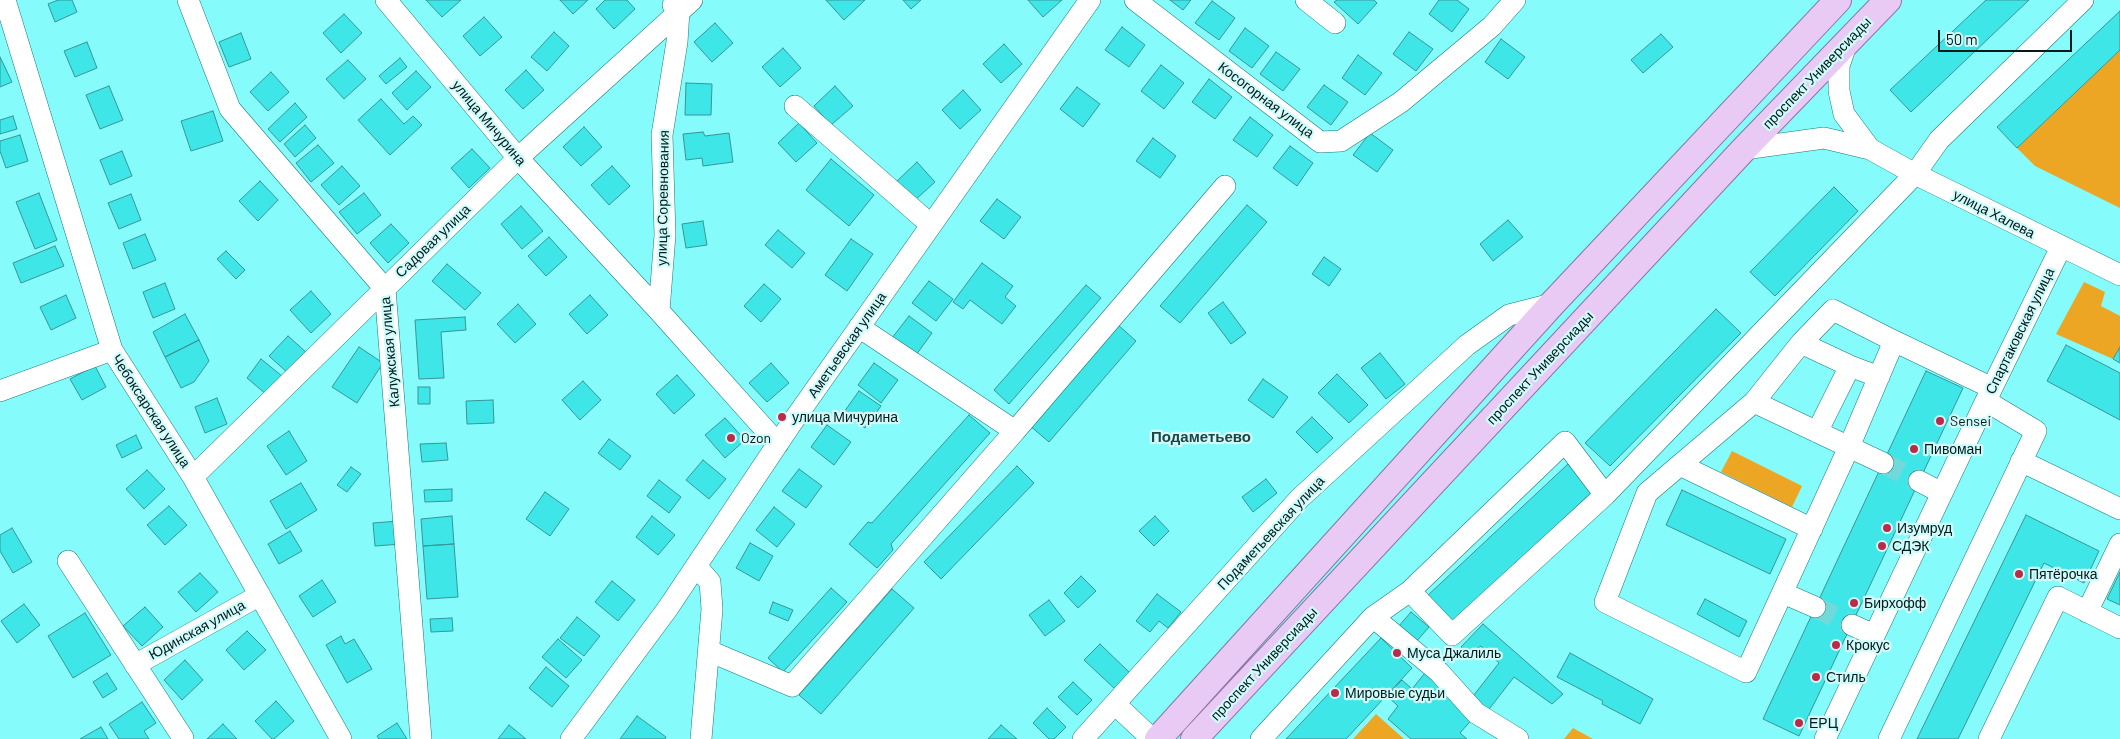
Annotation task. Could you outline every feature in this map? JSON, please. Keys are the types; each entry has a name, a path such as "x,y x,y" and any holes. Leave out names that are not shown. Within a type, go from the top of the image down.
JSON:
{"main road":[{"name":"проспект Универсиады","path":"1158,739 1552,304 1838,0"},
{"name":"проспект Универсиады","path":"1194,739 1744,150 1888,0"}],"street":[{"name":"Калужская улица","path":"188,0 230,109 385,289 422,739"},
{"name":"улица Мичурина","path":"386,0 518,158 778,444"},
{"name":"Аметьевская улица","path":"571,739 697,567 778,444 930,224 1090,0"},
{"name":"Косогорная улица","path":"1135,0 1320,142 1341,141 1401,102 1492,26 1516,0"},
{"path":"1306,0 1335,23"},
{"path":"1410,591 1452,635 1605,495 1915,174 1939,140 2083,0"},
{"name":"Садовая улица","path":"193,477 518,158 680,4"},
{"name":"улица Соревнования","path":"659,311 665,235 662,135 677,42 680,4"},
{"name":"Чебоксарская улица","path":"5,13 112,350 193,477 341,739"},
{"path":"1847,42 1839,66 1839,91 1844,114 1870,148"},
{"path":"795,106 930,224"},
{"path":"1744,150 1824,138 1870,148"},
{"name":"улица Халева","path":"1870,148 1915,174 2120,275"},
{"path":"709,650 792,686 1015,431 1225,186"},
{"name":"Спартаковская улица","path":"1825,739 2061,247"},
{"name":"Подаметьевская улица","path":"1084,739 1300,498 1467,346 1509,315 1552,304"},
{"path":"1889,739 2036,431 1989,394 1894,341 1833,310 1801,343 1754,402 1647,493 1605,602 1746,672 1849,447 1894,341"},
{"path":"859,327 1015,431"},
{"path":"1801,343 1850,366 1879,377"},
{"path":"0,391 112,350"},
{"path":"1817,432 1850,366"},
{"path":"1754,402 1882,463"},
{"path":"1261,739 1373,617 1410,591 1565,442 1605,495"},
{"path":"2021,461 2120,509"},
{"path":"1680,465 1812,529"},
{"path":"1919,481 1942,492"},
{"path":"2087,612 2120,544"},
{"name":"Юдинская улица","path":"68,561 183,738"},
{"path":"697,567 710,582 712,609 701,739"},
{"path":"1783,593 1815,608"},
{"name":"Юдинская улица","path":"135,665 260,595"},
{"path":"1989,739 2058,597 2120,628"},
{"path":"1373,617 1439,672 1476,713 1518,739"},
{"path":"1852,625 1874,635"},
{"path":"1115,704 1152,739"}],"shaded area":[{"path":"2120,50 2120,208 2035,166 2017,148"},
{"path":"2084,282 2105,292 2101,306 2120,316 2120,347 2113,359 2056,334"},
{"path":"1732,451 1802,486 1792,507 1721,472"},
{"path":"1376,714 1404,739 1353,739"},
{"path":"1573,728 1593,739 1564,739"}],"building":[{"path":"58,0 72,0 77,12 55,22 48,4"},
{"path":"426,0 461,0 442,17"},
{"path":"560,0 588,0 573,14"},
{"path":"605,0 627,0 635,9 614,29 596,9"},
{"path":"826,0 865,0 844,20"},
{"path":"903,0 921,0 911,9"},
{"path":"1028,0 1062,0 1043,17"},
{"path":"1170,0 1191,0 1183,10"},
{"path":"1337,0 1374,0 1377,3 1358,24 1334,2"},
{"path":"1439,0 1457,0 1469,9 1452,32 1429,14"},
{"path":"1986,0 2029,0 1911,112 1890,90"},
{"path":"1212,1 1235,18 1219,40 1195,23"},
{"path":"2120,11 2120,50 2017,148 1997,127"},
{"path":"344,14 362,33 341,53 323,33"},
{"path":"484,17 502,37 480,56 463,36"},
{"path":"715,23 733,43 712,62 694,42"},
{"path":"1122,27 1145,45 1129,67 1105,50"},
{"path":"1245,28 1269,46 1252,68 1229,51"},
{"path":"554,32 569,46 547,71 531,57"},
{"path":"1409,32 1433,49 1416,71 1393,54"},
{"path":"241,33 251,59 229,67 219,42"},
{"path":"1661,34 1673,47 1643,73 1631,60"},
{"path":"1501,39 1525,57 1508,79 1485,62"},
{"path":"87,42 97,68 75,77 64,51"},
{"path":"1004,44 1022,64 1001,83 983,64"},
{"path":"783,48 801,68 780,87 762,67"},
{"path":"1276,52 1300,69 1283,91 1260,74"},
{"path":"1358,55 1382,73 1365,95 1342,78"},
{"path":"0,57 12,82 0,87"},
{"path":"400,58 407,67 386,84 379,76"},
{"path":"348,60 366,79 344,99 326,79"},
{"path":"1161,65 1184,83 1164,109 1141,91"},
{"path":"526,70 544,90 523,109 505,90"},
{"path":"416,71 431,87 407,110 392,93"},
{"path":"271,72 289,92 268,111 250,92"},
{"path":"1209,79 1232,97 1215,119 1192,102"},
{"path":"686,83 712,84 711,115 685,115"},
{"path":"1324,85 1348,102 1331,125 1307,107"},
{"path":"109,86 123,120 100,129 86,95"},
{"path":"835,86 853,106 831,125 814,106"},
{"path":"1077,87 1100,104 1083,127 1060,109"},
{"path":"963,90 981,110 960,129 942,110"},
{"path":"381,99 404,124 413,116 422,125 390,155 358,120"},
{"path":"295,103 307,117 280,142 268,129"},
{"path":"213,111 223,141 191,151 181,121"},
{"path":"13,116 17,129 0,134 0,120"},
{"path":"1250,117 1273,135 1257,157 1233,140"},
{"path":"799,123 817,143 796,162 778,143"},
{"path":"305,125 316,138 295,157 284,144"},
{"path":"584,127 602,147 581,166 563,147"},
{"path":"703,132 705,136 729,133 733,162 703,166 702,158 686,160 683,134"},
{"path":"1370,133 1393,150 1377,172 1353,155"},
{"path":"20,135 28,161 6,168 0,151 0,141"},
{"path":"1153,138 1176,156 1160,178 1136,161"},
{"path":"318,145 334,163 311,182 296,163"},
{"path":"1290,146 1313,163 1297,186 1273,168"},
{"path":"472,149 490,168 469,188 451,168"},
{"path":"122,151 132,176 110,185 100,160"},
{"path":"831,159 874,195 849,226 806,190"},
{"path":"917,162 935,182 914,201 896,182"},
{"path":"342,166 360,186 339,205 321,185"},
{"path":"612,166 630,186 609,205 591,185"},
{"path":"260,181 278,200 258,221 239,201"},
{"path":"1834,187 1858,211 1775,296 1750,272"},
{"path":"39,193 57,240 35,249 16,202"},
{"path":"364,193 381,215 357,234 339,212"},
{"path":"131,194 141,220 119,229 108,203"},
{"path":"997,199 1021,217 1004,239 980,221"},
{"path":"1247,205 1267,222 1180,323 1160,306"},
{"path":"521,206 543,231 522,249 501,224"},
{"path":"1508,220 1523,237 1493,261 1480,244"},
{"path":"703,221 707,245 686,248 682,224"},
{"path":"391,224 409,243 388,263 370,243"},
{"path":"778,230 805,253 792,268 765,245"},
{"path":"145,234 156,260 133,269 123,243"},
{"path":"549,237 567,257 546,276 528,256"},
{"path":"851,239 873,254 847,291 825,275"},
{"path":"55,246 64,266 21,283 13,263"},
{"path":"226,251 245,270 236,279 217,259"},
{"path":"1324,257 1341,269 1329,286 1312,274"},
{"path":"982,263 1013,286 1005,297 1016,306 1002,324 970,300 963,309 953,302"},
{"path":"447,264 481,293 465,310 432,281"},
{"path":"929,281 953,299 936,321 912,303"},
{"path":"165,283 175,309 153,318 143,292"},
{"path":"764,284 781,299 761,322 744,306"},
{"path":"1086,285 1101,298 1009,404 994,390"},
{"path":"311,291 331,314 311,333 290,310"},
{"path":"66,295 76,318 51,330 40,307"},
{"path":"590,295 608,315 587,334 569,314"},
{"path":"1223,302 1246,333 1231,344 1208,313"},
{"path":"518,304 536,324 515,343 497,324"},
{"path":"1716,309 1741,333 1610,466 1585,443"},
{"path":"185,314 199,340 165,357 153,332"},
{"path":"909,316 932,333 916,355 892,338"},
{"path":"465,317 466,330 441,332 444,378 419,379 415,320"},
{"path":"1117,324 1136,341 1049,442 1029,425"},
{"path":"288,336 307,353 288,373 269,356"},
{"path":"199,340 209,361 194,382 181,388 165,357"},
{"path":"2066,345 2120,373 2120,420 2047,381"},
{"path":"359,347 383,363 357,403 332,387"},
{"path":"2120,347 2120,363 2113,359"},
{"path":"1380,353 1405,384 1386,399 1361,368"},
{"path":"261,359 282,376 267,395 247,378"},
{"path":"771,363 789,383 767,402 749,383"},
{"path":"874,363 898,380 881,403 858,385"},
{"path":"95,366 106,387 82,400 70,379"},
{"path":"1926,371 1963,388 1799,736 1763,719"},
{"path":"1337,374 1368,405 1349,423 1318,393"},
{"path":"677,375 695,395 674,414 656,394"},
{"path":"1263,379 1288,397 1273,418 1248,400"},
{"path":"583,381 601,400 580,420 562,400"},
{"path":"418,387 430,387 430,404 418,404"},
{"path":"859,391 881,406 865,428 844,412"},
{"path":"217,398 227,424 205,433 195,407"},
{"path":"493,400 494,423 467,424 466,401"},
{"path":"969,415 990,433 891,544 893,550 877,568 849,544 868,522 872,523"},
{"path":"1312,417 1333,438 1317,453 1296,432"},
{"path":"725,418 745,440 725,458 705,435"},
{"path":"827,425 851,442 834,465 811,447"},
{"path":"289,431 307,461 286,475 267,446"},
{"path":"136,435 142,448 122,458 116,445"},
{"path":"609,439 631,456 620,470 598,453"},
{"path":"446,443 448,460 422,462 420,444"},
{"path":"703,460 726,479 709,499 686,480"},
{"path":"1568,464 1593,491 1451,624 1426,597"},
{"path":"1017,466 1034,483 941,579 924,562"},
{"path":"351,467 361,474 347,492 337,485"},
{"path":"799,469 822,486 806,508 782,491"},
{"path":"147,470 165,489 144,509 126,489"},
{"path":"1266,479 1277,493 1253,512 1242,497"},
{"path":"659,480 681,497 669,513 647,496"},
{"path":"301,483 317,510 286,529 270,501"},
{"path":"452,489 452,501 425,502 424,490"},
{"path":"1682,490 1786,539 1770,574 1666,525"},
{"path":"545,492 569,509 550,536 526,519"},
{"path":"169,506 187,525 165,545 147,525"},
{"path":"774,507 795,524 777,547 756,530"},
{"path":"2026,515 2099,551 2084,583 2044,563 1958,739 1917,739"},
{"path":"452,516 454,544 423,546 421,519"},
{"path":"652,516 675,535 658,555 636,537"},
{"path":"1155,516 1169,531 1154,546 1139,531"},
{"path":"399,521 401,544 375,546 373,523"},
{"path":"12,528 32,562 13,573 0,551 0,535"},
{"path":"290,531 302,551 279,564 268,544"},
{"path":"750,543 773,556 759,581 736,568"},
{"path":"454,544 458,597 427,599 423,546"},
{"path":"2120,572 2120,605 2107,599"},
{"path":"200,573 218,592 196,612 178,592"},
{"path":"1081,576 1096,591 1078,608 1064,593"},
{"path":"322,580 336,602 313,617 299,596"},
{"path":"612,581 635,600 618,621 595,602"},
{"path":"831,588 847,602 783,672 768,658"},
{"path":"892,589 914,608 821,714 799,695"},
{"path":"1157,594 1181,612 1168,628 1159,621 1150,632 1136,621"},
{"path":"1705,599 1747,621 1739,637 1697,614"},
{"path":"1049,600 1065,621 1045,636 1029,615"},
{"path":"773,602 793,610 788,621 769,613"},
{"path":"24,604 40,625 17,643 1,621"},
{"path":"145,607 163,627 142,646 123,626"},
{"path":"1411,612 1429,627 1416,642 1399,626"},
{"path":"85,613 111,655 73,678 48,636"},
{"path":"577,617 600,636 584,656 560,638"},
{"path":"452,618 453,631 431,632 430,619"},
{"path":"1483,624 1563,694 1552,704 1514,677 1486,713 1470,700 1499,663 1481,646 1468,654 1461,647"},
{"path":"247,631 266,650 244,670 226,650"},
{"path":"341,636 345,644 354,639 372,669 347,683 326,645"},
{"path":"1381,638 1412,668 1346,739 1286,739"},
{"path":"558,639 582,660 566,678 542,657"},
{"path":"1100,644 1130,673 1115,689 1084,660"},
{"path":"1570,653 1653,699 1640,724 1602,704 1603,701 1557,677"},
{"path":"185,660 203,680 182,700 164,680"},
{"path":"546,667 569,686 552,707 529,688"},
{"path":"107,673 117,689 103,698 93,682"},
{"path":"1425,673 1475,716 1460,733 1467,739 1411,739 1388,719 1398,706 1387,696 1402,680 1412,689"},
{"path":"1073,682 1092,700 1077,715 1058,697"},
{"path":"276,701 294,721 272,739 255,721"},
{"path":"142,702 156,723 144,731 149,739 119,739 109,724"},
{"path":"1047,708 1066,727 1054,739 1049,739 1033,723"},
{"path":"637,716 666,737 665,739 620,739"},
{"path":"397,723 407,739 379,739 377,736"},
{"path":"223,724 237,739 207,739"},
{"path":"509,725 526,739 498,739"},
{"path":"1001,725 1017,739 988,739"},
{"path":"101,727 108,739 80,739"}],"tunnel":[{"path":"1883,463 1919,481"},
{"path":"1815,607 1852,625"}],"place":[{"name":"улица Мичурина","path":"782,417"},
{"name":"Sensei","path":"1940,421"},
{"name":"Ozon","path":"731,438"},
{"name":"Пивоман","path":"1914,449"},
{"name":"Изумруд","path":"1887,528"},
{"name":"СДЭК","path":"1882,546"},
{"name":"Пятёрочка","path":"2019,574"},
{"name":"Бирхофф","path":"1854,603"},
{"name":"Крокус","path":"1836,645"},
{"name":"Муса Джалиль","path":"1397,653"},
{"name":"Стиль","path":"1816,677"},
{"name":"Мировые судьи","path":"1335,693"},
{"name":"ЕРЦ","path":"1799,723"}],"district":[{"name":"Подаметьево","path":"1201,437"}]}
